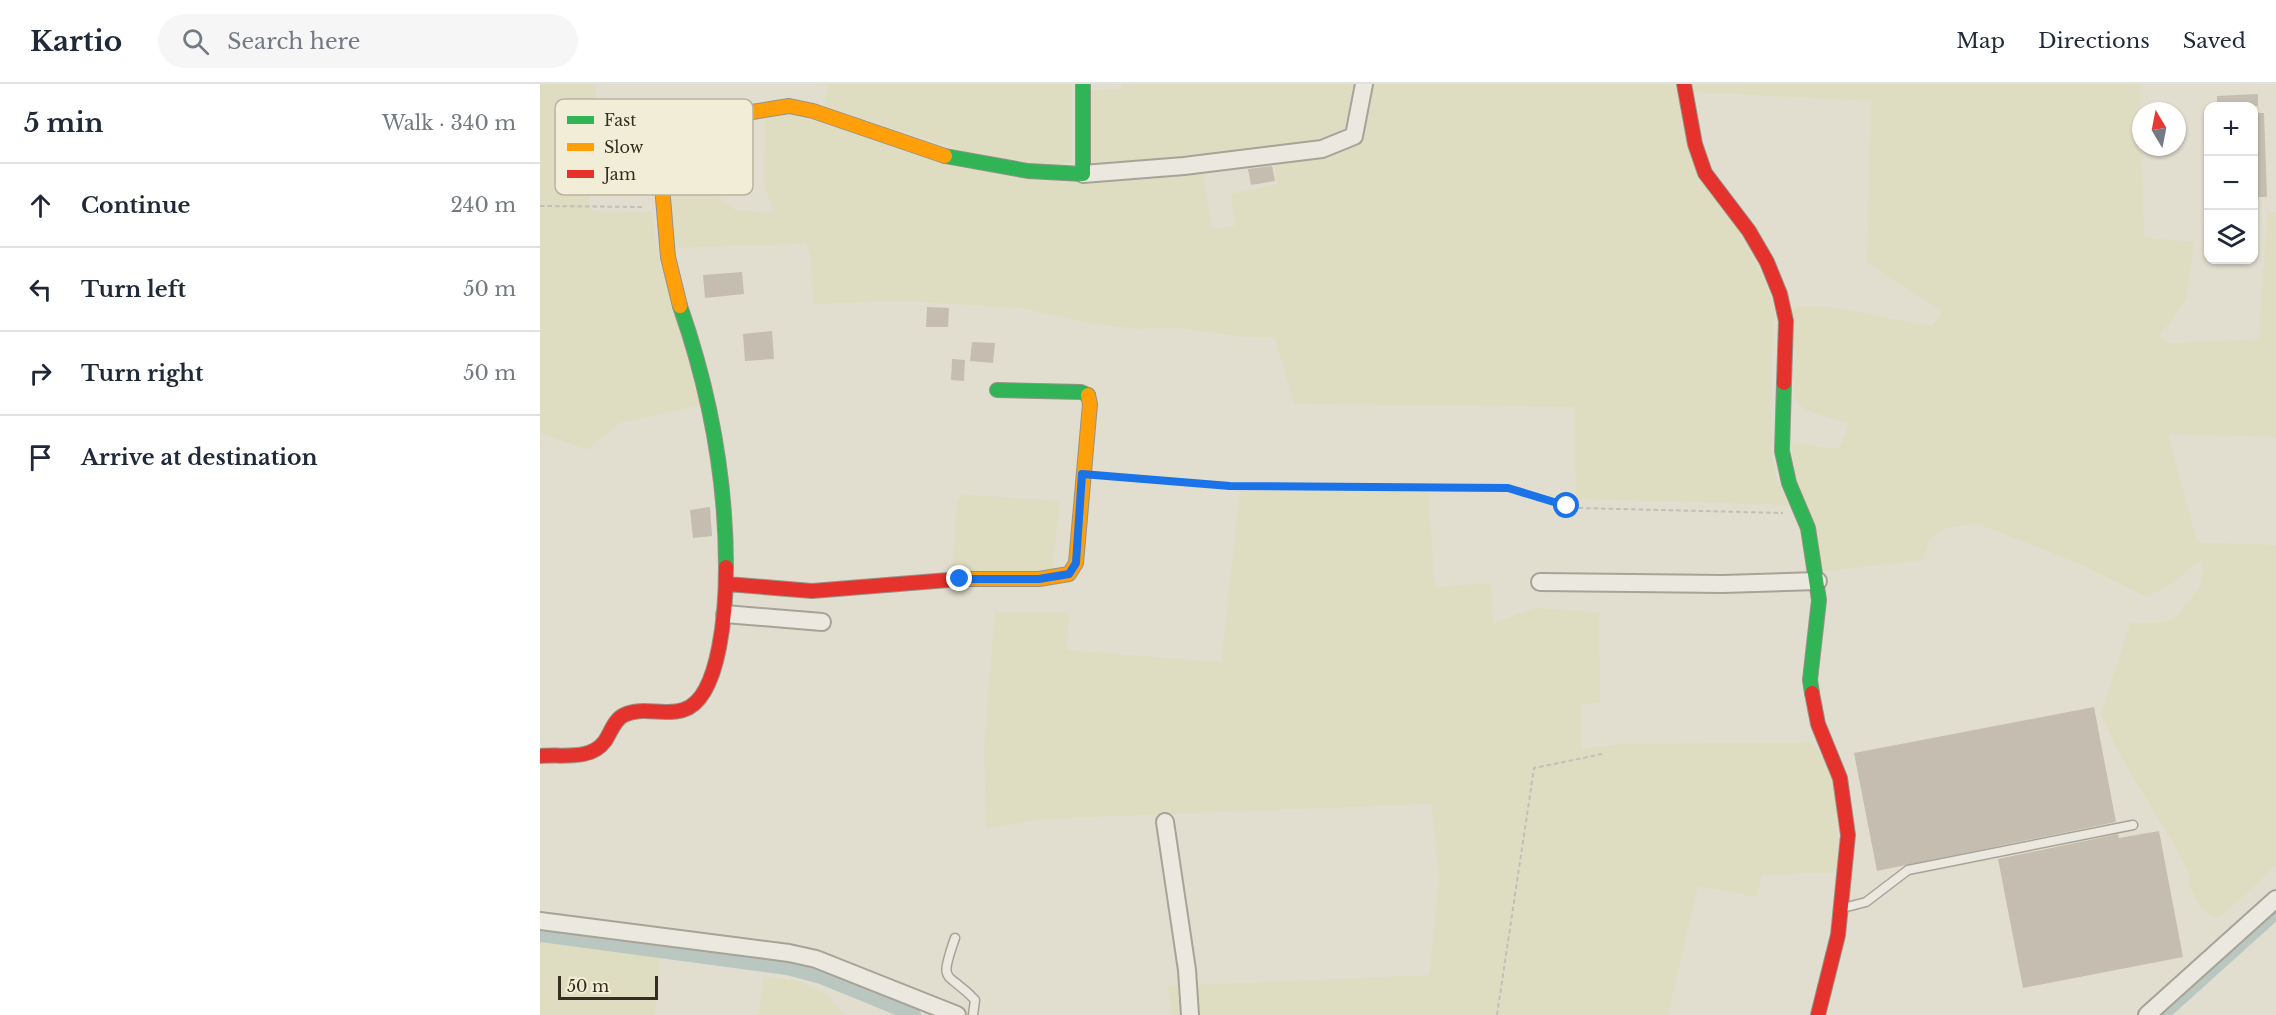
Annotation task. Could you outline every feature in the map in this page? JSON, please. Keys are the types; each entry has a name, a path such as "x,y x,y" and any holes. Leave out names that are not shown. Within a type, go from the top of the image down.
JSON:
{"street":[{"path":"1083,84 1083,174"},
{"path":"753,112 775,106 809,111 869,132 991,168 1033,174 1083,174 1184,166 1338,144 1350,140 1357,131 1364,84"},
{"path":"1684,84 1695,144 1706,173 1749,231 1774,275 1786,321 1782,451 1789,483 1810,538 1818,581 1819,600 1810,680 1818,724 1836,761 1846,804 1848,835 1842,908 1818,1015"},
{"path":"540,756 581,754 598,748 617,719 626,714 644,711 679,712 693,706 700,699 711,674 725,614 728,584 714,444 698,361 672,280 662,195"},
{"path":"728,584 812,591 944,579 1039,579 1069,574 1076,563 1082,474 1090,404 1088,395 1081,392 998,390"},
{"path":"1540,582 1723,584 1818,581"},
{"path":"725,614 822,622"},
{"path":"1165,822 1187,970 1190,1015"},
{"path":"2147,1015 2276,899"},
{"path":"540,921 789,953 826,963 957,1015"}],"lane":[{"path":"1842,908 1866,902 1908,870 2133,825"},
{"path":"955,938 948,959 947,975 954,984 975,1000 974,1015"}],"path":[{"path":"540,206 663,207"},
{"path":"1082,474 1230,486 1508,488 1555,504 1580,508 1780,513 1800,510"},
{"path":"1497,1015 1533,768 1602,754"}],"shaded area":[{"path":"540,84 596,84 596,97 593,99 555,99 555,195 589,195 591,211 652,212 657,251 701,405 620,423 587,450 540,433"},
{"path":"817,84 1072,84 1072,161 1061,166 990,160 824,106 828,86"},
{"path":"1123,84 1355,84 1347,129 1341,138 1322,143 1088,170 1085,90 1121,89"},
{"path":"1369,84 1673,84 1739,233 1764,277 1775,312 1772,351 1772,454 1777,480 1788,505 1576,499 1574,407 1294,404 1275,338 1244,337 1175,328 1139,329 1093,324 1021,308 900,301 814,304 810,256 806,244 671,248 670,195 716,195 735,210 773,213 764,182 765,125 762,113 777,110 987,172 1202,168 1212,229 1235,226 1231,194 1277,184 1274,162 1357,142"},
{"path":"1690,84 2140,84 2140,102 2132,102 2132,156 2142,156 2144,237 2194,242 2186,300 2160,335 2167,343 2259,339 2267,212 2276,212 2276,437 2168,434 2197,542 2276,545 2276,865 2224,914 2214,918 2200,907 2190,886 2189,873 2119,754 2101,714 2130,623 2166,622 2177,616 2199,588 2203,570 2201,560 2171,584 2147,597 2080,564 1978,524 1944,528 1930,540 1923,560 1820,572 1794,483 1792,443 1839,449 1849,424 1804,410 1794,397 1790,313 1796,306 1832,307 1931,326 1942,312 1867,263 1871,101 1691,92"},
{"path":"1240,491 1428,491 1435,587 1491,583 1493,623 1535,608 1599,612 1600,702 1581,705 1581,749 1620,744 1812,742 1826,762 1834,781 1840,866 1832,873 1763,875 1756,897 1698,886 1668,1015 1172,1015 1168,986 1429,975 1439,876 1431,804 1042,819 986,829 984,747 995,612 1069,612 1067,650 1221,662"},
{"path":"962,494 1060,501 1052,572 952,571 957,501"},
{"path":"540,940 660,956 655,1015 540,1015"},
{"path":"764,977 796,980 826,993 845,1015 758,1015"}],"building":[{"path":"2258,94 2258,102 2217,102 2217,96"},
{"path":"2258,113 2264,113 2267,197 2258,197"},
{"path":"1272,166 1275,181 1251,185 1248,169"},
{"path":"742,272 744,294 705,298 703,275"},
{"path":"927,307 949,308 948,327 926,327"},
{"path":"772,331 774,359 745,361 743,334"},
{"path":"972,342 995,343 993,363 970,361"},
{"path":"952,359 965,360 964,381 951,380"},
{"path":"710,507 712,536 693,538 690,510"},
{"path":"2094,707 2116,822 1877,871 1854,753"},
{"path":"2159,831 2183,957 2023,988 1998,859 2118,834 2119,838"}],"waterway":[{"path":"2162,1015 2276,912"},
{"path":"540,935 787,968 821,977 914,1015"}],"traffic: fast":[{"path":"945,156 1028,171 1083,174 1083,84"},
{"path":"680,306 699,369 714,435 723,501 726,567"},
{"path":"1784,383 1782,451 1789,483 1808,528 1819,600 1810,680 1812,693"},
{"path":"997,390 1081,392 1088,395"}],"traffic: slow":[{"path":"753,112 789,106 813,111 945,156"},
{"path":"663,195 668,257 680,306"},
{"path":"961,579 1039,579 1069,574 1076,563 1090,404 1088,395"}],"traffic: jam":[{"path":"1684,84 1695,144 1705,173 1749,231 1767,262 1780,294 1786,321 1784,383"},
{"path":"540,756 592,752 605,741 615,723 624,715 638,711 676,712 696,702 706,688 714,669 719,647 725,602 726,567"},
{"path":"727,584 812,591 961,579"},
{"path":"1812,693 1818,724 1840,778 1848,835 1838,935 1818,1015"}],"route":[{"path":"960,579 1039,579 1069,574 1076,563 1082,474 1230,486 1508,488 1567,506"}]}
